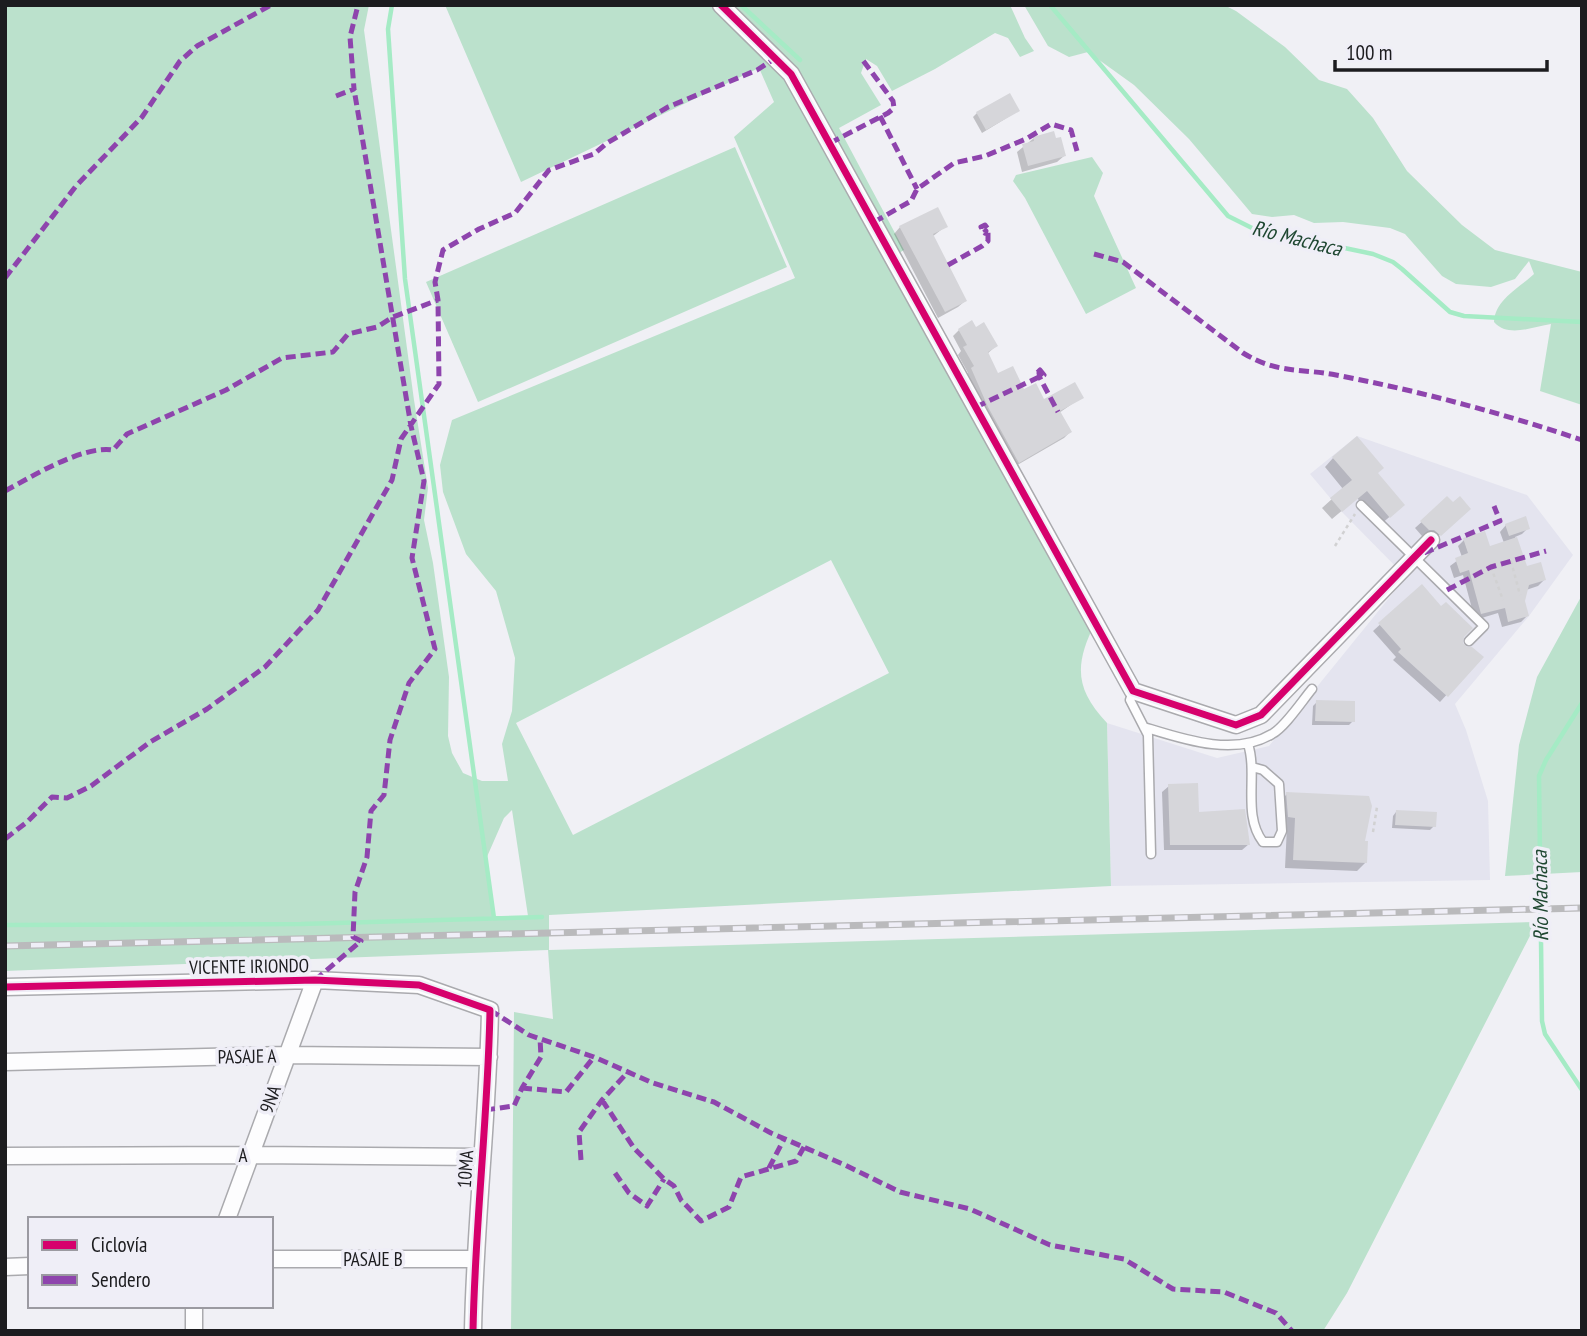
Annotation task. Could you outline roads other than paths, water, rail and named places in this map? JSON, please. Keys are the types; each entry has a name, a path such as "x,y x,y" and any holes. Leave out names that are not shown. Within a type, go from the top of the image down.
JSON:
{"street":[{"path":"721,5 777,57 791,74 1133,691 1236,725 1261,715 1431,540"},
{"name":"VICENTE IRIONDO","path":"5,987 315,980 419,985 490,1010"},
{"name":"9NA","path":"228,1217 315,980"},
{"name":"10MA","path":"473,1331 474,1259 490,1010"},
{"name":"PASAJE A","path":"5,1062 286,1055 489,1057"},
{"name":"A","path":"5,1156 482,1157"},
{"name":"PASAJE B","path":"273,1259 474,1259"},
{"path":"5,1267 28,1266"},
{"path":"194,1308 194,1331"}],"lane":[{"path":"1361,505 1484,626 1469,641"},
{"path":"1144,727 1179,738 1227,745 1248,744 1274,733 1312,689"},
{"path":"1133,691 1130,700 1148,735 1151,855"},
{"path":"1248,744 1252,767 1255,832 1263,842 1277,842 1282,831 1279,784 1263,769 1252,767"}],"waterway":[{"path":"392,5 388,29 405,279 494,918"},
{"path":"741,5 800,60"},
{"name":"Río Machaca","path":"1050,5 1228,216 1254,229 1373,254 1393,262 1450,312 1464,316 1582,322"},
{"name":"Río Machaca","path":"1582,703 1539,776 1542,1021 1545,1034 1582,1090"},
{"path":"5,925 301,924 542,917"}],"railway":[{"path":"5,946 1582,908"}]}
